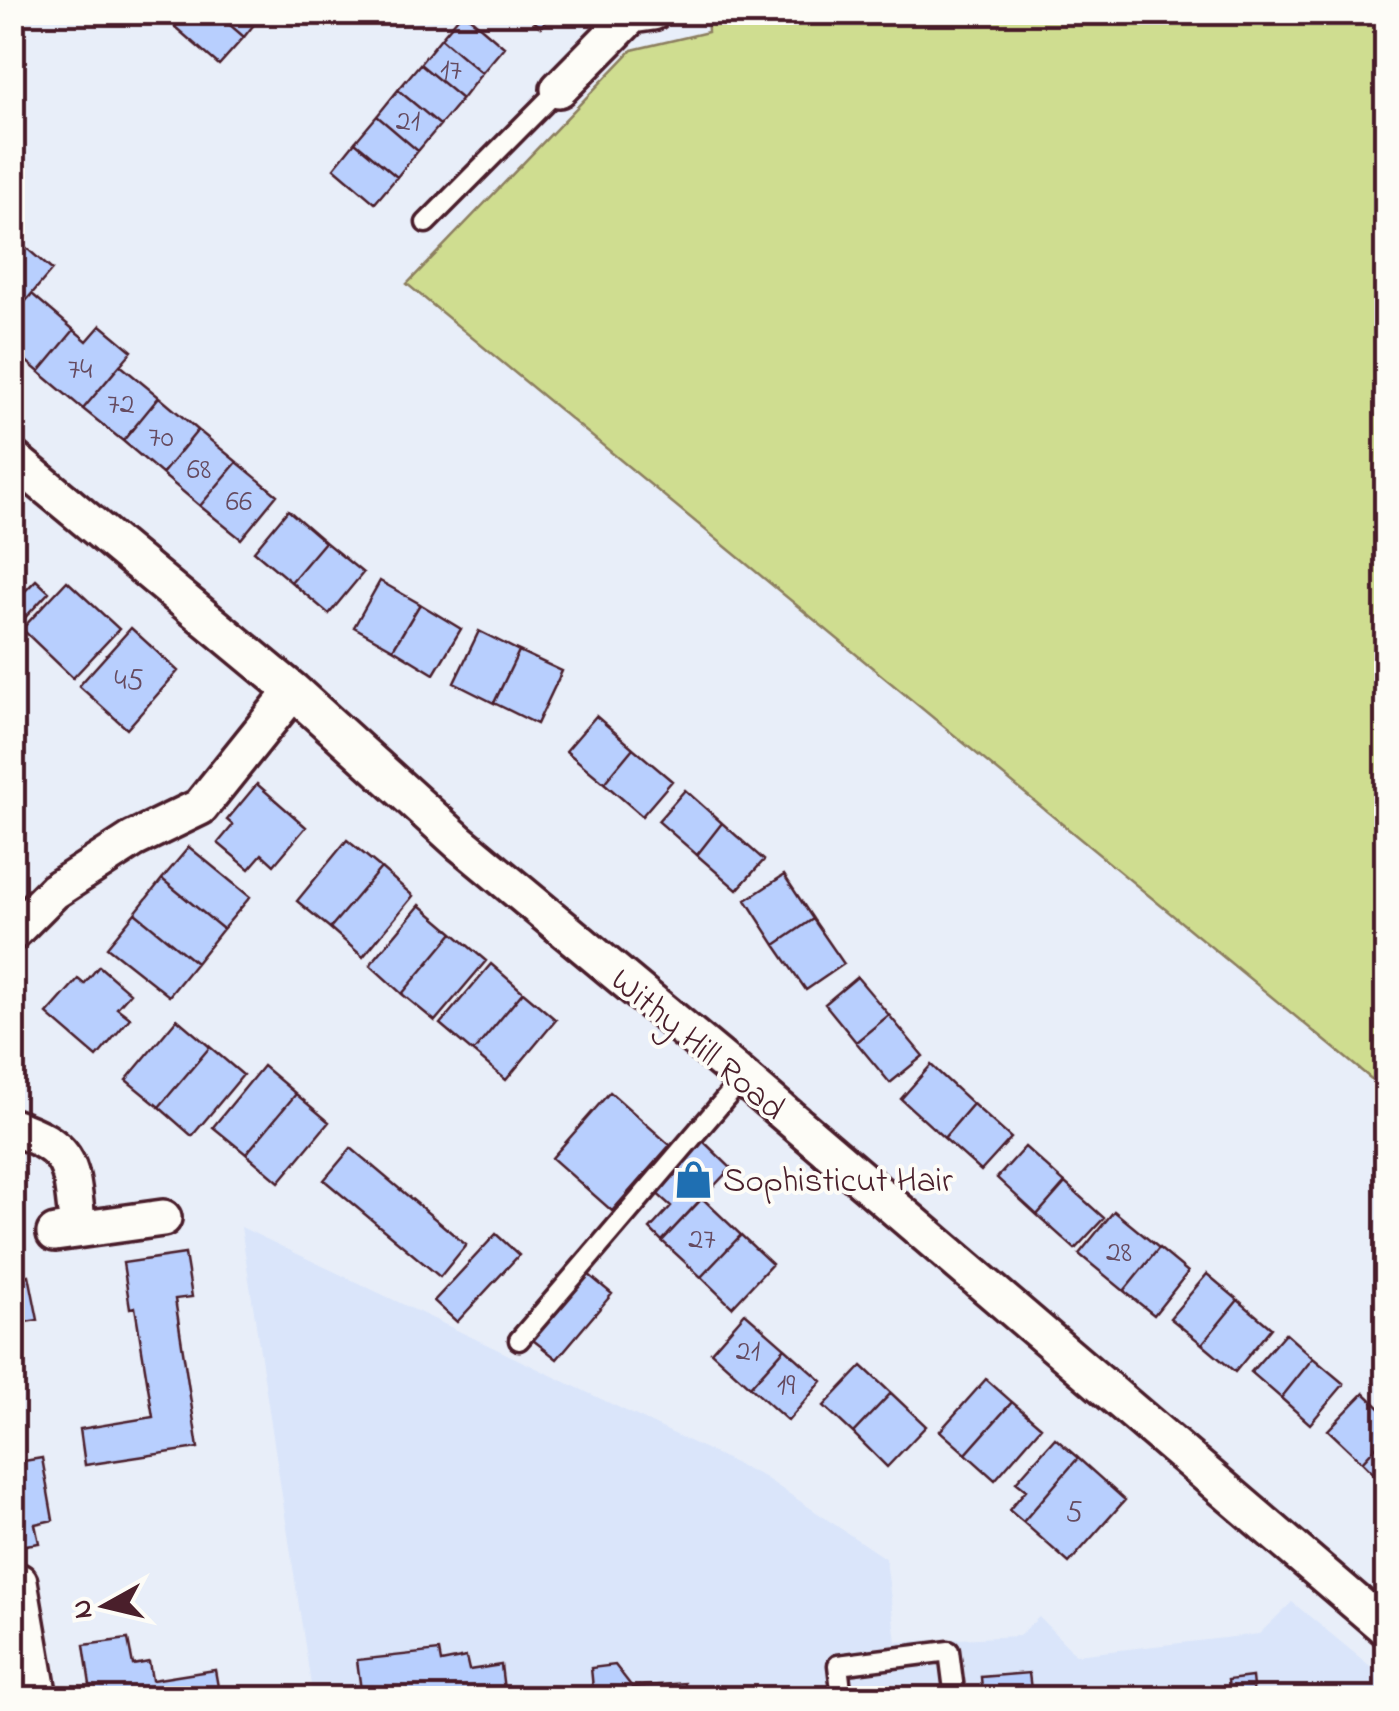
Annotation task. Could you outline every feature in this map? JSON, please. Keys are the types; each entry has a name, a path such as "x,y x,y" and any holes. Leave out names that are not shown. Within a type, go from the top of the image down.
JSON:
{"street":[{"path":"558,89 639,13"},
{"name":"Withy Hill Road","path":"12,458 293,691 459,842 743,1078 1386,1628"},
{"path":"12,933 54,891 134,839 200,806 293,691"},
{"path":"12,1127 47,1139 70,1167 66,1231 163,1218"},
{"path":"12,1584 19,1582 40,1698"}],"lane":[{"path":"426,223 558,89"},
{"path":"519,1340 743,1078"},
{"path":"842,1698 838,1666 949,1651 955,1698"}],"shaded area":[{"path":"241,1227 764,1477 886,1559 896,1642 1019,1636 1039,1617 1076,1655 1259,1634 1292,1602 1386,1679 1386,1698 313,1698"}],"green space":[{"path":"707,13 1386,13 1386,1091 407,284 632,50 708,32"}],"building":[{"path":"187,12 215,12 244,37 219,65 175,27"},
{"path":"215,12 264,12 244,37"},
{"path":"463,12 504,47 482,73 441,38"},
{"path":"522,12 552,12 541,27"},
{"path":"441,38 482,73 462,99 420,64"},
{"path":"420,64 462,99 440,125 398,90"},
{"path":"398,90 440,125 418,151 377,116"},
{"path":"377,116 418,151 397,177 355,142"},
{"path":"355,142 397,177 375,203 334,168"},
{"path":"15,238 52,270 12,317 12,241"},
{"path":"32,294 74,330 39,372 12,349 12,317"},
{"path":"101,325 132,351 83,409 39,372 74,330 87,341"},
{"path":"120,365 159,397 123,441 83,409"},
{"path":"159,397 198,430 162,474 123,441"},
{"path":"198,430 237,462 200,506 162,474"},
{"path":"237,462 277,495 241,539 200,506"},
{"path":"288,510 325,542 291,582 254,551"},
{"path":"325,542 363,573 329,614 291,582"},
{"path":"36,580 49,592 18,625 12,620 12,604"},
{"path":"67,581 119,629 73,678 22,629"},
{"path":"380,581 420,604 393,649 354,627"},
{"path":"420,604 461,629 434,674 393,649"},
{"path":"131,628 178,671 127,729 79,686"},
{"path":"479,631 519,651 494,703 454,683"},
{"path":"519,651 562,671 537,724 494,703"},
{"path":"596,716 633,748 604,783 566,751"},
{"path":"633,748 672,781 642,816 604,783"},
{"path":"257,784 306,827 274,865 262,854 249,869 218,843 233,825 227,820"},
{"path":"685,790 722,823 697,855 658,821"},
{"path":"722,823 764,860 737,890 697,855"},
{"path":"347,840 381,868 330,928 297,901"},
{"path":"189,847 250,897 223,929 162,879"},
{"path":"381,868 413,896 363,957 330,928"},
{"path":"784,875 813,919 775,945 746,900"},
{"path":"162,879 223,929 196,963 135,913"},
{"path":"420,905 453,933 402,994 370,965"},
{"path":"135,913 196,963 169,996 107,947"},
{"path":"813,919 844,964 806,990 775,945"},
{"path":"453,933 486,961 435,1021 402,994"},
{"path":"491,964 523,992 473,1052 440,1024"},
{"path":"99,966 130,993 117,1008 130,1018 97,1057 47,1014 78,979 84,984"},
{"path":"857,977 889,1015 856,1042 825,1004"},
{"path":"523,992 556,1020 506,1080 473,1052"},
{"path":"889,1015 923,1056 890,1083 856,1042"},
{"path":"177,1019 210,1047 159,1107 126,1080"},
{"path":"210,1047 243,1075 192,1136 159,1107"},
{"path":"931,1065 973,1104 944,1138 901,1099"},
{"path":"263,1066 296,1094 246,1154 213,1127"},
{"path":"610,1092 670,1145 612,1211 552,1158"},
{"path":"296,1094 329,1122 279,1182 246,1154"},
{"path":"973,1104 1011,1138 981,1171 944,1138"},
{"name":"Sophisticut Hair","path":"702,1140 731,1168 662,1241 650,1229 671,1206 654,1191"},
{"path":"1025,1147 1065,1183 1037,1215 997,1178"},
{"path":"351,1148 466,1245 440,1277 324,1180"},
{"path":"1065,1183 1104,1218 1075,1249 1037,1215"},
{"path":"702,1198 741,1235 701,1277 662,1241"},
{"path":"1114,1211 1159,1248 1124,1291 1079,1254"},
{"path":"496,1234 519,1255 457,1322 434,1301"},
{"path":"741,1235 772,1264 732,1307 701,1277"},
{"path":"1159,1248 1188,1272 1154,1315 1124,1291"},
{"path":"185,1254 192,1297 175,1299 198,1448 85,1465 80,1429 153,1417 135,1307 130,1308 123,1263"},
{"path":"588,1274 612,1294 557,1359 533,1340"},
{"path":"1207,1274 1238,1300 1202,1344 1170,1318"},
{"path":"29,1275 38,1320 12,1324 12,1278"},
{"path":"1238,1300 1271,1328 1235,1372 1202,1344"},
{"path":"745,1313 785,1348 750,1387 711,1352"},
{"path":"1285,1333 1313,1358 1281,1398 1251,1372"},
{"path":"785,1348 822,1381 788,1421 750,1387"},
{"path":"1313,1358 1344,1384 1310,1424 1281,1398"},
{"path":"862,1366 891,1393 853,1433 824,1406"},
{"path":"986,1379 1012,1402 966,1454 940,1431"},
{"path":"891,1393 926,1426 887,1467 853,1433"},
{"path":"1364,1393 1386,1414 1386,1436 1362,1462 1328,1430"},
{"path":"1012,1402 1041,1427 995,1480 966,1454"},
{"path":"1386,1436 1386,1486 1362,1462"},
{"path":"1055,1438 1078,1458 1023,1522 1009,1510 1026,1490 1016,1482"},
{"path":"42,1458 53,1520 35,1524 39,1543 12,1547 12,1463"},
{"path":"1078,1458 1125,1500 1069,1563 1023,1522"},
{"path":"128,1639 133,1665 149,1662 152,1680 215,1670 220,1698 92,1698 84,1645"},
{"path":"439,1651 441,1662 466,1657 469,1670 501,1665 505,1698 362,1698 357,1660"},
{"path":"615,1665 632,1687 685,1683 686,1698 594,1698 591,1668"},
{"path":"1029,1673 1032,1698 983,1698 981,1677"},
{"path":"1252,1677 1254,1698 1230,1698 1228,1680"},
{"path":"927,1687 928,1698 880,1698 879,1691"}],"place":[{"name":"Sophisticut Hair","path":"693,1179"}]}
